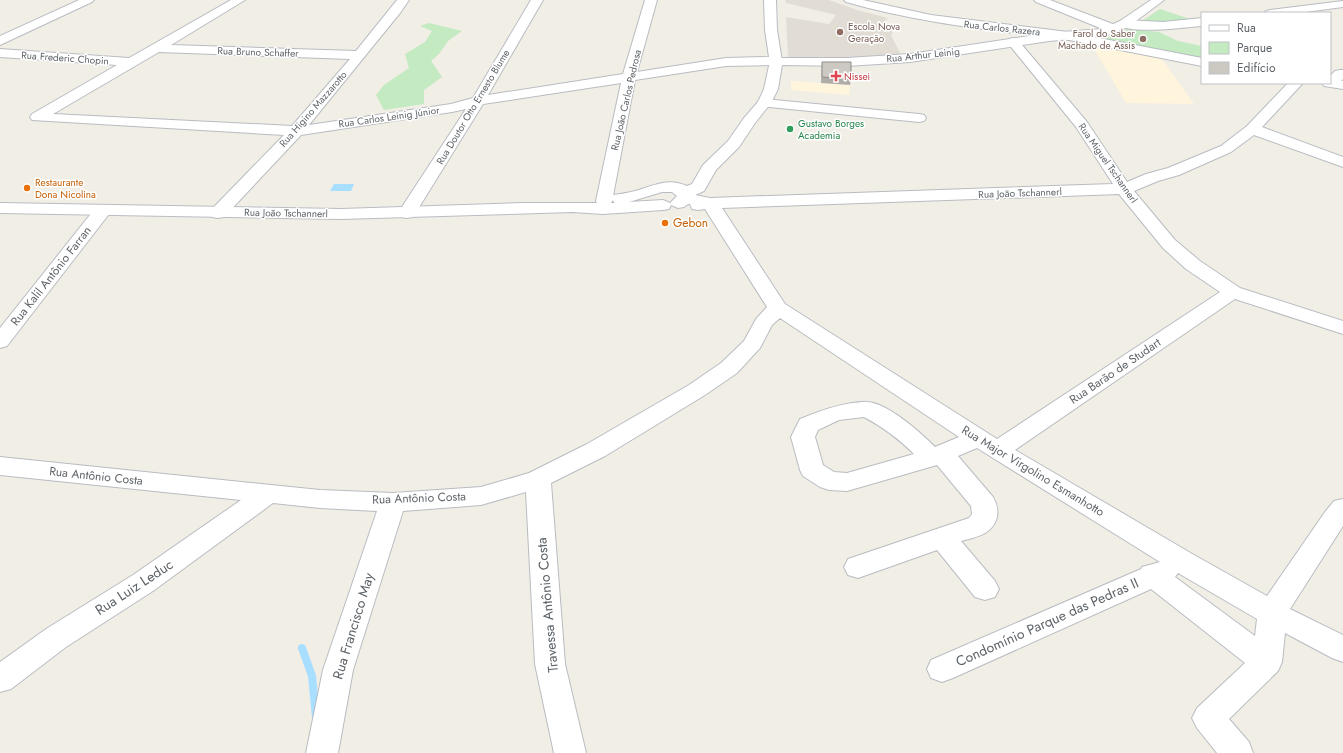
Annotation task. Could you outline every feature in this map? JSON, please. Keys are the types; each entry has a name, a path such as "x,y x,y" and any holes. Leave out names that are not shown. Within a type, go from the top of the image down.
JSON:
{"street":[{"path":"0,41 88,0"},
{"path":"129,62 240,0"},
{"name":"Rua Higino Mazzarotto","path":"218,212 296,131 396,11 403,0"},
{"name":"Rua Doutor Otto Ernesto Blume","path":"407,213 478,101 537,0"},
{"name":"Rua João Carlos Pedrosa","path":"604,201 629,77 651,0"},
{"path":"677,200 698,187 709,168 734,144 749,121 764,103 771,89 775,56 771,30 770,0"},
{"name":"Rua Carlos Razera","path":"850,0 878,9 930,19 1068,36 1201,62"},
{"path":"1040,0 1119,26 1166,26 1201,22"},
{"path":"1068,36 1104,32 1119,26 1158,0"},
{"path":"1278,12 1343,4"},
{"path":"998,28 1033,40"},
{"name":"Rua Arthur Leinig","path":"775,56 872,61 931,55 1013,42 1068,36"},
{"name":"Rua Miguel Tschannerl","path":"1013,42 1082,125 1124,190 1169,244 1193,265 1233,292 1343,328"},
{"name":"Rua Bruno Schaffer","path":"156,48 359,55"},
{"name":"Rua Frederic Chopin","path":"0,53 129,62"},
{"name":"Rua Carlos Leinig Júnior","path":"129,62 37,117 296,131 452,108 478,101 629,77 775,56"},
{"path":"1334,84 1340,74 1343,74"},
{"name":"Rua João Tschannerl","path":"0,208 305,214 407,213 573,207 603,209 677,200 710,203 1124,190 1146,180 1173,172 1226,149 1252,129 1295,84"},
{"path":"764,103 918,118"},
{"path":"1252,129 1343,162"},
{"name":"Rua João Tschannerl","path":"573,207 648,192"},
{"name":"Rua Major Virgolino Esmanhotto","path":"648,192 646,195 647,199 656,204 677,200 698,213 747,262"},
{"name":"Rua Major Virgolino Esmanhotto","path":"710,203 778,308 987,444 1272,613 1343,649"},
{"name":"Rua Kalil Antônio Farran","path":"0,342 102,210"},
{"name":"Rua Barão de Studart","path":"937,456 987,444 1233,292"},
{"name":"Rua Antônio Costa","path":"0,466 268,494 394,502 481,496 538,479 596,450 697,390 729,368 753,344 764,323 778,308"},
{"path":"858,567 943,539 978,525 985,516 984,504 937,456 886,419 867,409 835,413 808,425 803,437 812,470 829,481 847,482 937,456"},
{"name":"Travessa Antônio Costa","path":"538,479 550,664 570,753"},
{"name":"Rua Luiz Leduc","path":"0,679 56,638 143,583 268,494"},
{"name":"Rua Francisco May","path":"322,753 338,670 394,502"},
{"path":"1237,753 1208,718 1267,662 1272,613 1340,517"},
{"path":"943,539 985,589"},
{"name":"Condomínio Parque das Pedras II","path":"942,669 1184,562"},
{"name":"Condomínio Parque das Pedras II","path":"1152,575 1267,662"}],"shaded area":[{"name":"Escola Nova Geração","path":"785,0 829,0 857,10 888,18 880,26 895,29 891,35 901,55 860,58 788,58 786,17 829,24 836,15 786,3"},
{"path":"1092,45 1162,59 1194,104 1126,103"},
{"path":"791,81 850,85 849,95 791,90"}],"green space":[{"path":"1160,9 1193,20 1149,25 1139,23"},
{"path":"429,23 462,31 448,41 439,54 431,61 442,77 424,90 424,104 384,110 376,95 384,85 409,68 405,54 425,42 432,31 420,26"},
{"path":"1127,29 1159,32 1178,41 1201,46 1201,59 1106,40 1104,38 1122,33"}],"water":[{"path":"334,184 354,184 351,191 330,191"}],"building":[{"name":"Nissei","path":"822,62 851,62 851,79 822,77"}],"waterway":[{"path":"302,648 312,676 316,717"}],"place":[{"name":"Escola Nova Geração","path":"840,32"},
{"name":"Farol do Saber Machado de Assis","path":"1143,39"},
{"name":"Nissei","path":"836,76"},
{"name":"Gustavo Borges Academia","path":"790,129"},
{"name":"Restaurante Dona Nicolina","path":"27,188"},
{"name":"Gebon","path":"665,223"}]}
